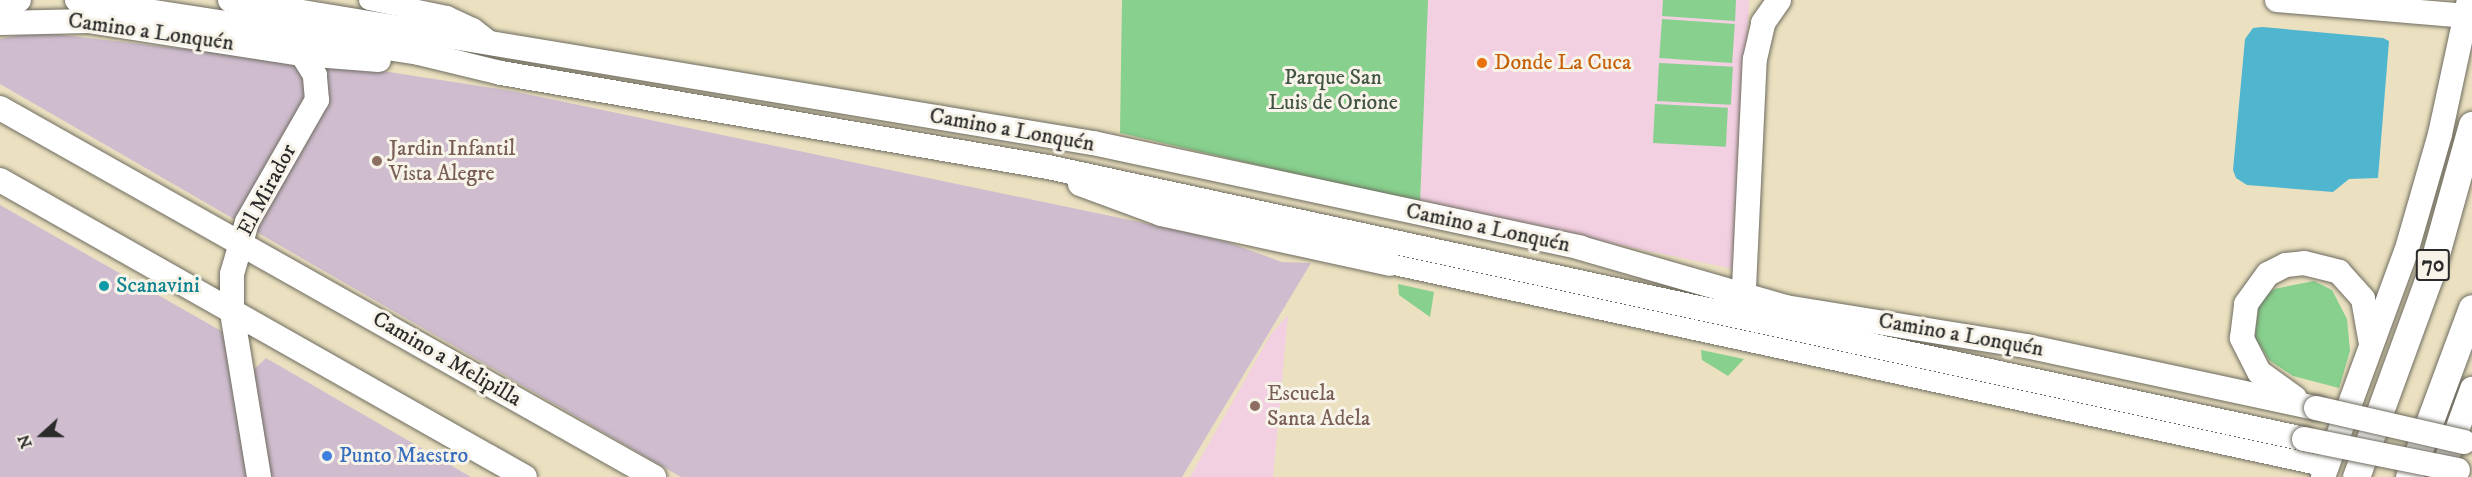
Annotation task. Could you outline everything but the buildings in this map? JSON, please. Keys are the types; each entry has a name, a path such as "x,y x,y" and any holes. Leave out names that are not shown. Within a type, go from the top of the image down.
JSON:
{"highway":[{"name":"70","path":"2356,477 2430,275 2472,125"},
{"name":"70","path":"2409,477 2472,308"}],"main road":[{"path":"0,2 19,0"},
{"path":"77,0 419,53 501,73"},
{"name":"Camino a Lonquén","path":"230,0 496,47 1093,143 1592,251 1744,306 1785,307 2026,346 2469,443"},
{"path":"1744,306 1755,58 1763,23 1779,0"},
{"path":"2277,0 2468,8 2424,192 2372,350 2325,472"},
{"name":"Camino a Lonquén","path":"0,23 51,19 99,22 302,54 501,73 1048,167 1744,306 2457,473"},
{"path":"302,54 315,75 317,100"},
{"name":"El Mirador","path":"259,477 232,312 232,274 239,241 317,100 339,69 355,59"},
{"name":"Camino a Melipilla","path":"0,108 654,477"},
{"path":"1048,167 1132,206 1390,264"},
{"path":"0,180 525,477"},
{"path":"2315,408 2267,380 2248,357 2242,338 2242,315 2259,282 2277,269 2295,263 2316,264 2339,272 2363,299 2370,321 2372,350"},
{"path":"240,362 252,343 275,337"},
{"path":"2457,473 2472,390"}],"street":[{"path":"369,0 447,16 473,28 496,47"},
{"path":"1390,264 2325,472"}],"shaded area":[{"path":"1427,0 1749,0 1739,270 1420,203"},
{"path":"35,32 389,72 512,91 1168,228 1227,242 1282,262 1311,263 1182,477 681,477 0,84 0,39"},
{"path":"0,205 223,332 248,477 0,477"},
{"name":"Escuela Santa Adela","path":"1288,315 1273,477 1190,477 1271,334"},
{"path":"266,358 471,477 264,477 245,378"}],"green space":[{"name":"Parque San Luis de Orione","path":"1122,0 1428,0 1420,203 1120,133"},
{"path":"1663,0 1736,0 1735,21 1662,16"},
{"path":"1662,19 1735,24 1732,63 1659,58"},
{"path":"1659,63 1733,67 1731,105 1657,101"},
{"path":"1655,104 1728,108 1726,147 1653,143"},
{"path":"2314,281 2332,290 2347,319 2350,351 2339,388 2293,376 2269,360 2255,338 2259,302 2274,289"},
{"path":"1398,284 1434,292 1430,317 1399,295"},
{"path":"1701,350 1744,359 1728,376 1702,360"}],"water":[{"path":"2253,28 2383,38 2389,41 2378,178 2349,179 2333,192 2247,185 2236,178 2233,170 2245,39"}],"place":[{"name":"Donde La Cuca","path":"1482,63"},
{"name":"Jardin Infantil Vista Alegre","path":"377,161"},
{"name":"Scanavini","path":"104,286"},
{"name":"Escuela Santa Adela","path":"1255,406"},
{"name":"Punto Maestro","path":"327,456"}]}
